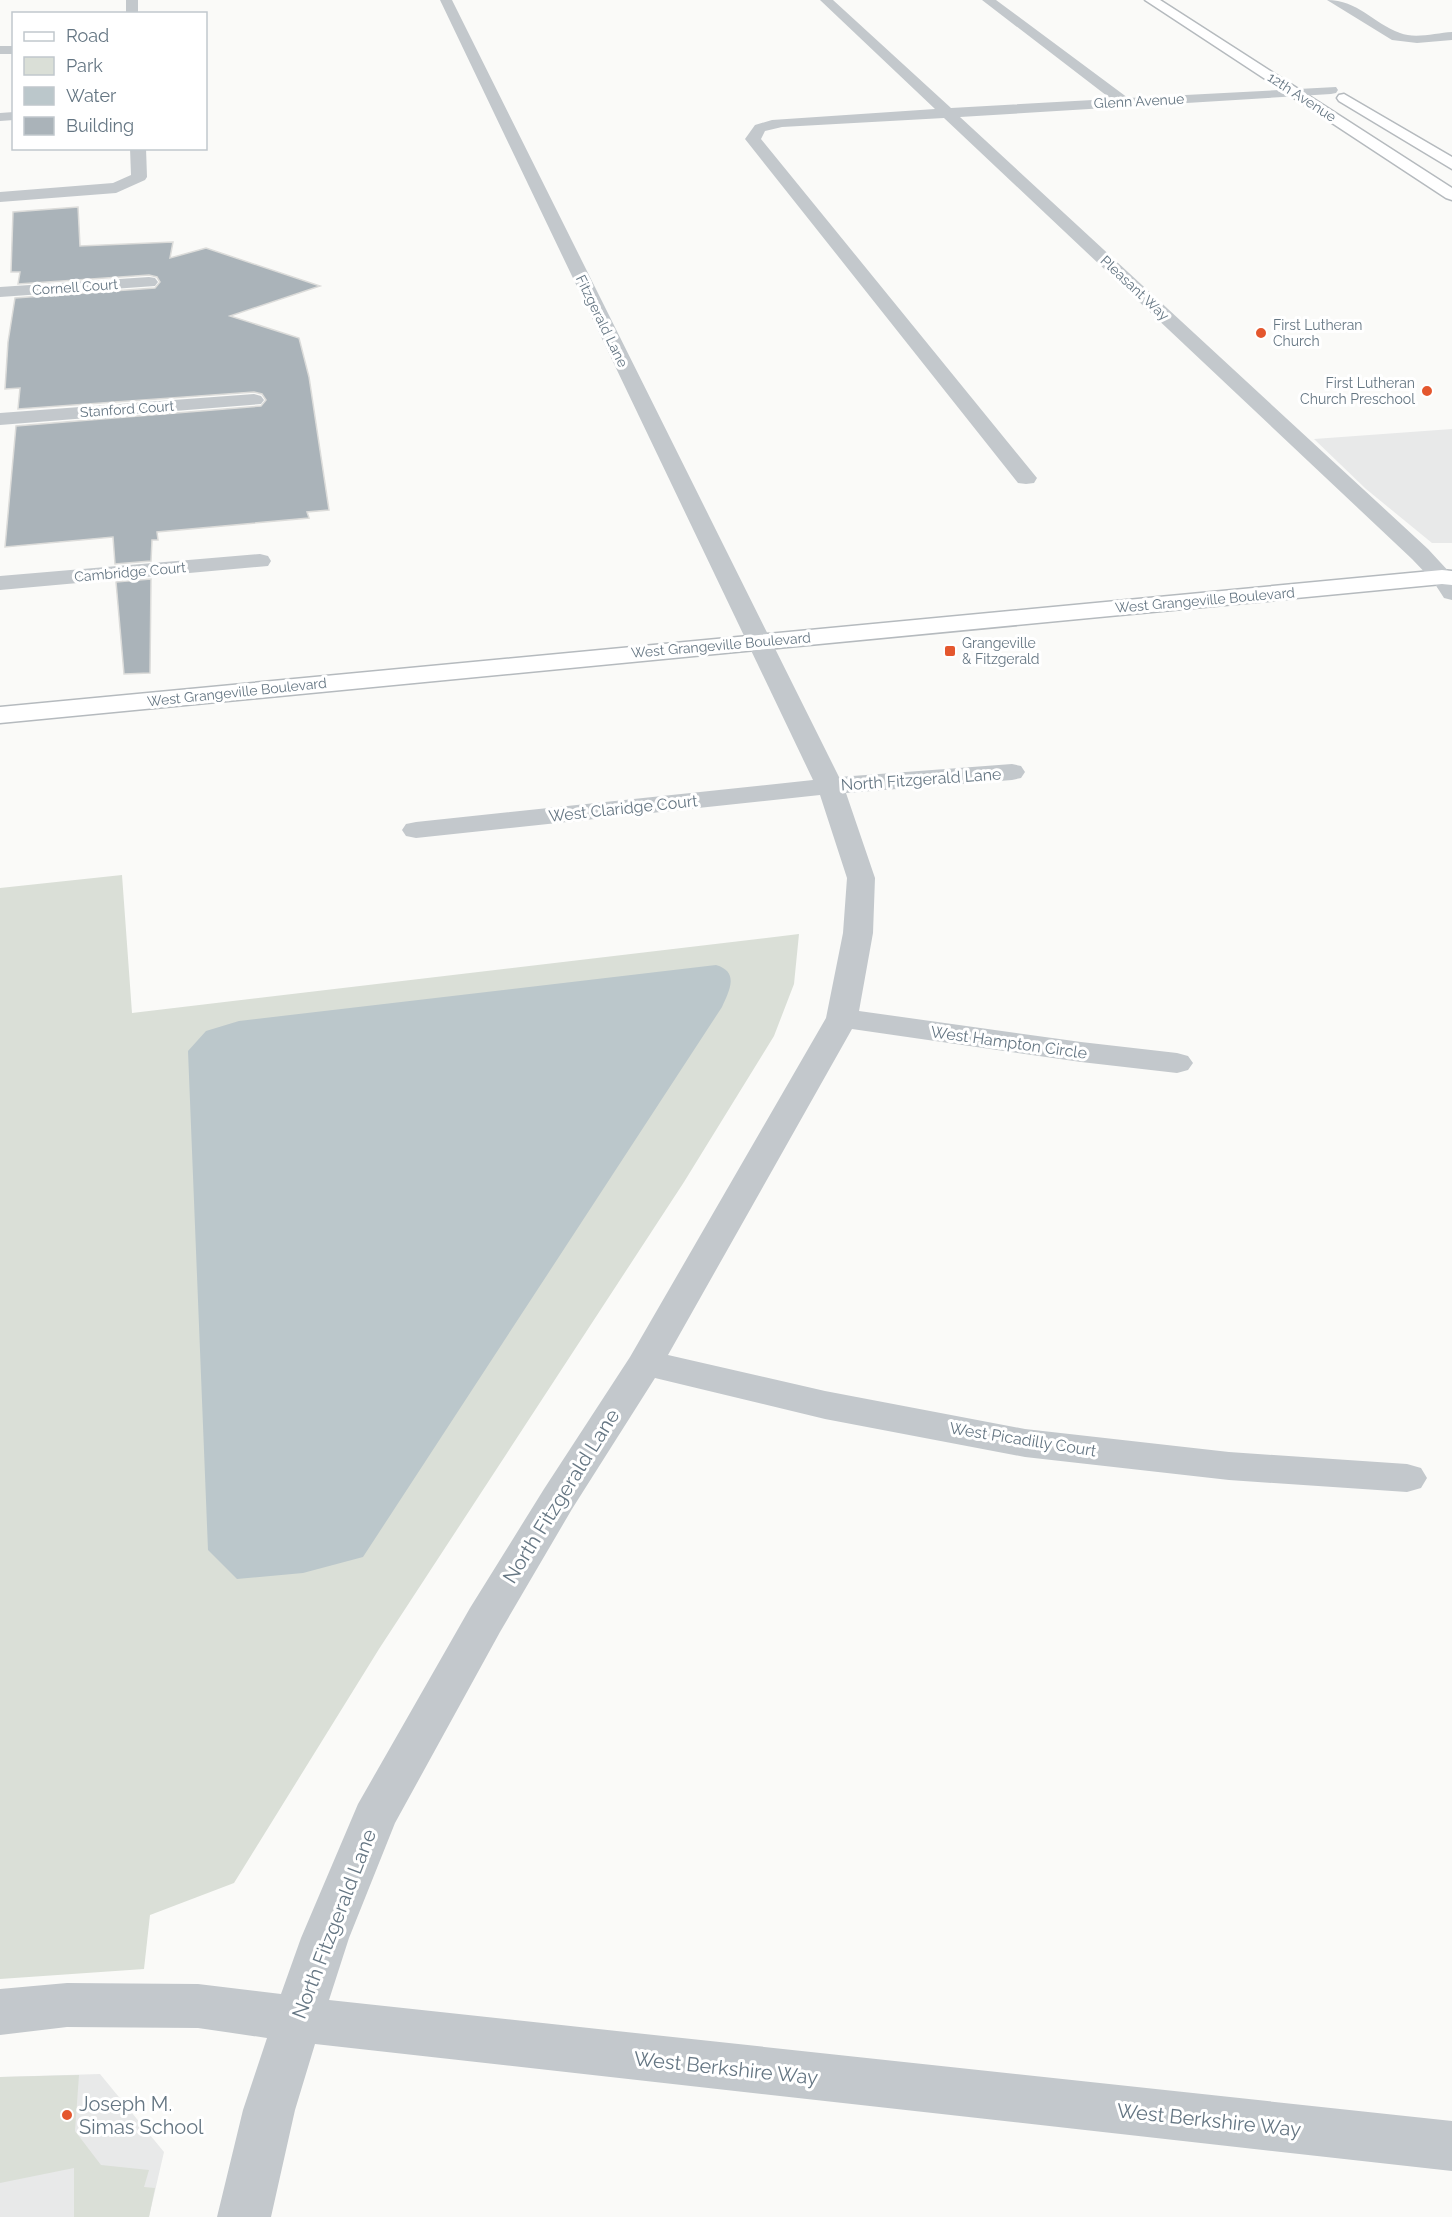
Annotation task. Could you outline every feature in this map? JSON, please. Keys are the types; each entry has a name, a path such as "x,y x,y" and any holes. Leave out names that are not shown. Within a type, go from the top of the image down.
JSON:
{"main road":[{"name":"12th Avenue","path":"1151,0 1452,195"},
{"name":"12th Avenue","path":"1308,75 1452,164"},
{"name":"West Grangeville Boulevard","path":"0,715 758,642 1450,580"}],"street":[{"name":"Fitzgerald Lane","path":"446,0 758,642"},
{"name":"Pleasant Way","path":"826,0 1450,580"},
{"path":"988,0 1124,102"},
{"path":"1333,0 1404,39 1452,36"},
{"name":"Glenn Avenue","path":"1026,478 753,140 754,134 763,125 1331,90"},
{"path":"0,197 117,188 140,177 138,150"},
{"name":"Cornell Court","path":"0,292 149,282"},
{"name":"Stanford Court","path":"0,419 255,400"},
{"name":"Cambridge Court","path":"0,583 260,561"},
{"name":"North Fitzgerald Lane","path":"244,2217 269,2110 298,2018 325,1938 375,1818 485,1620 558,1499 645,1363 842,1018 858,933 861,878 830,786 758,642"},
{"name":"North Fitzgerald Lane","path":"830,786 1012,772"},
{"name":"West Claridge Court","path":"416,830 830,786"},
{"name":"West Hampton Circle","path":"842,1018 1081,1052 1177,1063"},
{"name":"West Picadilly Court","path":"645,1363 825,1405 1025,1443 1229,1466 1407,1478"},
{"name":"West Berkshire Way","path":"0,2012 67,2006 198,2006 409,2033 1452,2146"}],"shaded area":[{"path":"1452,429 1452,543 1432,543 1366,489 1314,439"},
{"name":"Joseph M. Simas School","path":"100,2074 164,2152 149,2217 0,2217 0,2077"}],"green space":[{"path":"122,875 132,1013 799,934 794,984 774,1036 684,1182 379,1649 234,1883 150,1915 144,1969 0,1979 0,888"},
{"path":"79,2075 75,2131 101,2165 149,2170 144,2187 155,2188 149,2217 74,2217 74,2168 0,2183 0,2077"}],"water":[{"path":"716,965 728,972 731,983 722,1007 363,1557 303,1573 237,1579 208,1550 188,1051 206,1031 239,1021"}],"building":[{"path":"78,207 80,246 173,242 170,258 206,248 320,286 230,316 299,338 309,377 329,510 307,512 309,518 157,532 158,540 152,540 151,561 115,564 113,537 5,547 16,426 261,406 266,400 262,394 254,392 18,409 20,388 5,389 8,342 15,298 155,288 160,282 157,277 149,275 18,284 20,272 11,272 13,212"},
{"path":"151,579 150,673 124,674 116,582"}],"place":[{"name":"First Lutheran Church","path":"1261,333"},
{"name":"First Lutheran Church Preschool","path":"1427,391"},
{"name":"Grangeville & Fitzgerald","path":"950,651"},
{"name":"Joseph M. Simas School","path":"67,2115"}]}
